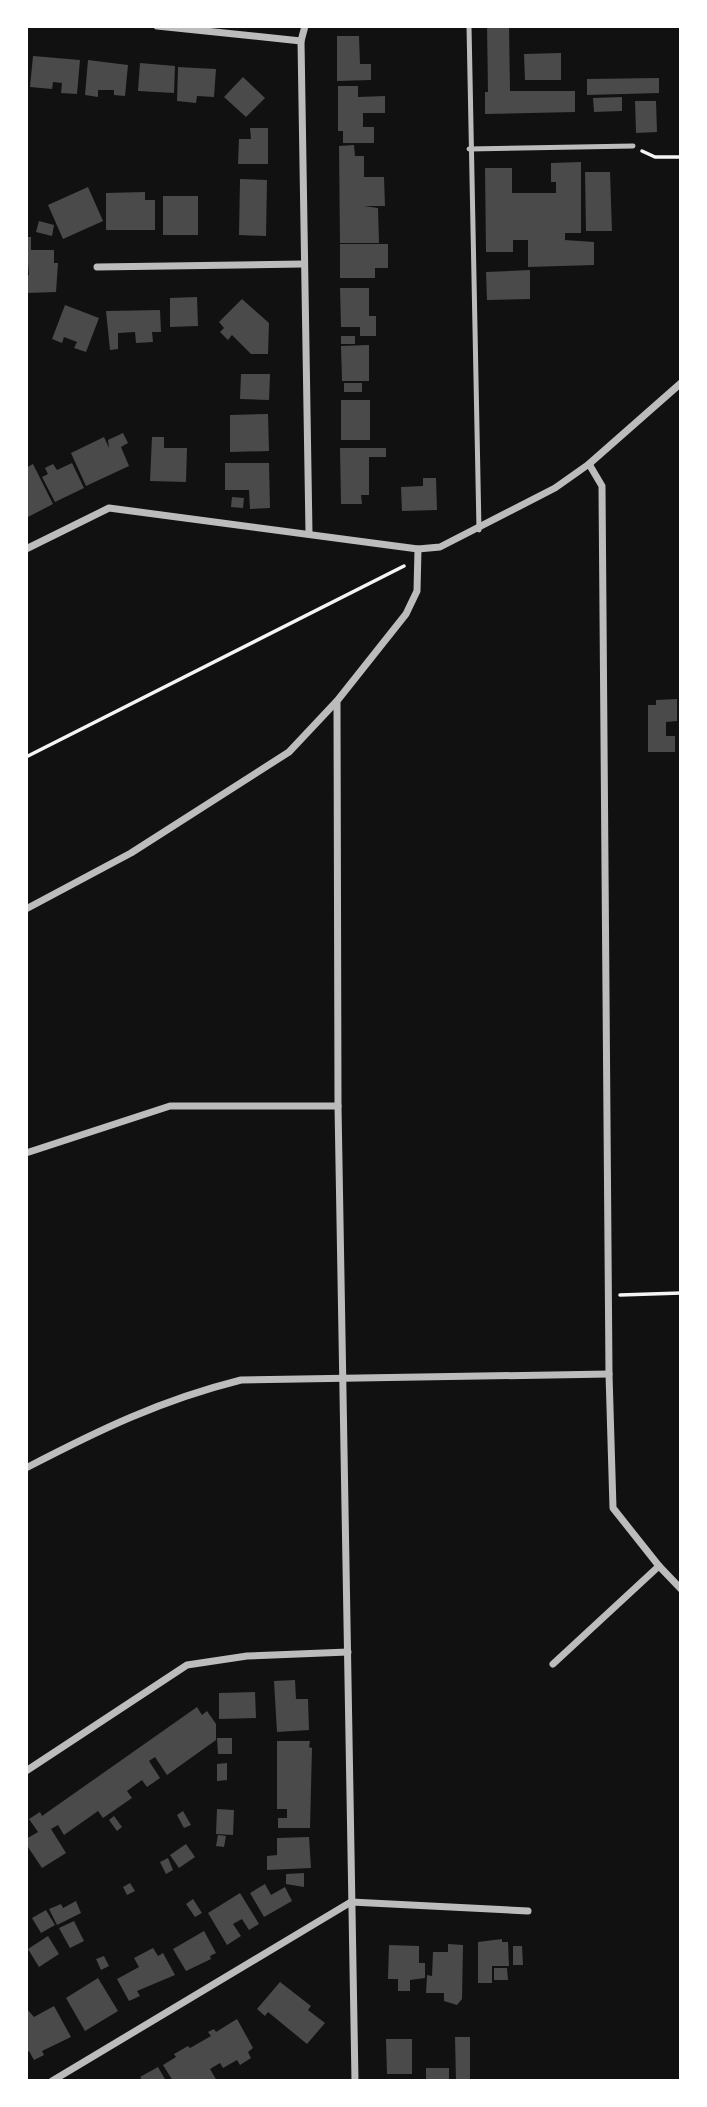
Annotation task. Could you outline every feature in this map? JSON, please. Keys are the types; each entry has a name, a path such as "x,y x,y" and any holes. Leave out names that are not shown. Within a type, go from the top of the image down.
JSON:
{"street":[{"path":"157,26 302,41"},
{"path":"304,26 303,264 309,533"},
{"path":"97,267 303,264"},
{"path":"26,548 109,508 418,549 440,547 479,530 555,488 589,464 681,383"},
{"path":"589,464 602,486 609,1374 613,1508 681,1589"},
{"path":"26,909 131,853 289,752 337,701 406,614 417,591 418,549"},
{"path":"337,701 338,1106 355,2081"},
{"path":"26,1153 170,1106 338,1106"},
{"path":"26,1468 99,1430 184,1394 241,1380 609,1374"},
{"path":"553,1664 659,1566"},
{"path":"26,1771 187,1665 247,1656 348,1652"},
{"path":"52,2081 351,1902 528,1911"}],"lane":[{"path":"469,26 469,149 479,530"},
{"path":"469,149 633,146"}],"path":[{"path":"633,146 655,157 681,157"},
{"path":"26,757 418,558"},
{"path":"609,1295 681,1293"}],"building":[{"path":"487,26 509,26 510,91 575,91 575,112 485,114 485,92 488,92"},
{"path":"337,36 359,36 360,64 371,64 371,80 337,81"},
{"path":"561,53 561,80 525,80 524,54"},
{"path":"33,56 80,60 77,94 61,93 62,83 53,82 52,89 30,87"},
{"path":"88,60 128,65 125,96 114,95 114,90 98,90 98,97 85,95"},
{"path":"140,63 175,66 174,93 138,91"},
{"path":"178,67 216,69 214,97 197,96 196,103 177,101"},
{"path":"243,77 265,98 246,117 224,97"},
{"path":"659,78 659,93 587,95 587,79"},
{"path":"338,86 358,86 358,97 385,96 385,113 363,113 363,127 374,127 374,143 343,143 343,131 338,131"},
{"path":"622,97 622,111 594,112 593,98"},
{"path":"635,101 656,101 657,132 636,133"},
{"path":"250,128 268,128 268,164 238,164 239,139 251,139"},
{"path":"354,145 355,156 364,156 364,177 384,177 385,206 364,206 378,208 379,243 340,243 339,146"},
{"path":"581,162 581,233 565,233 565,240 594,242 594,265 528,267 528,240 513,240 513,252 486,252 485,168 512,168 512,193 556,193 556,182 551,182 551,163"},
{"path":"585,172 610,172 612,231 586,231"},
{"path":"240,179 267,180 266,236 239,235"},
{"path":"88,187 103,221 63,239 48,205"},
{"path":"145,192 145,200 155,200 155,230 106,230 106,193"},
{"path":"163,196 198,196 198,235 163,235"},
{"path":"39,221 54,225 52,236 36,232"},
{"path":"26,237 31,237 31,250 54,250 54,263 58,263 56,292 26,293 26,275 29,275"},
{"path":"340,244 388,244 388,268 375,268 375,278 340,278"},
{"path":"530,270 530,299 487,300 486,272"},
{"path":"340,288 369,288 369,316 376,316 376,336 360,336 360,327 341,327"},
{"path":"197,297 198,326 170,327 170,298"},
{"path":"242,299 269,323 268,354 251,354 232,335 228,340 220,332 224,328 219,322"},
{"path":"65,305 99,318 86,352 74,348 77,342 64,337 62,343 52,339"},
{"path":"160,310 161,332 152,332 153,342 136,343 135,332 118,333 118,349 110,350 106,311"},
{"path":"341,336 355,336 355,344 341,344"},
{"path":"369,345 369,381 342,381 341,346"},
{"path":"241,374 270,374 269,400 240,399"},
{"path":"344,383 362,383 362,392 344,392"},
{"path":"341,400 370,400 370,440 341,440"},
{"path":"268,414 269,451 230,452 230,415"},
{"path":"123,433 128,443 121,447 129,466 86,486 71,453 104,437 109,448 108,440"},
{"path":"152,437 164,437 164,448 187,448 186,482 150,481"},
{"path":"340,448 386,448 386,457 369,457 369,495 361,495 362,504 341,504"},
{"path":"72,463 84,488 55,502 42,477 48,474 45,468 53,464 57,470"},
{"path":"225,463 269,463 270,508 250,509 249,490 225,490"},
{"path":"33,464 53,504 26,518 26,468"},
{"path":"423,478 436,478 437,510 402,511 401,487 423,486"},
{"path":"232,497 244,498 243,508 231,507"},
{"path":"677,699 677,721 666,722 666,736 675,736 675,752 648,752 648,705 656,705 656,700"},
{"path":"295,1680 296,1699 308,1699 309,1730 277,1732 274,1681"},
{"path":"255,1692 256,1718 219,1719 219,1693"},
{"path":"197,1707 202,1715 207,1711 216,1724 216,1740 167,1775 155,1757 149,1761 160,1778 147,1787 142,1780 127,1791 132,1798 103,1818 98,1811 64,1835 58,1825 51,1829 66,1853 42,1868 26,1844 26,1839 38,1832 29,1819 40,1812 42,1816"},
{"path":"217,1738 232,1738 232,1754 218,1754"},
{"path":"277,1741 310,1741 310,1828 278,1828 278,1818 287,1818 287,1809 277,1809"},
{"path":"227,1763 227,1780 217,1781 217,1764"},
{"path":"217,1809 234,1810 233,1835 216,1834"},
{"path":"183,1811 191,1825 184,1828 177,1815"},
{"path":"114,1816 122,1827 117,1831 109,1820"},
{"path":"218,1835 226,1836 224,1847 216,1846"},
{"path":"309,1837 311,1868 267,1870 267,1856 277,1855 277,1838"},
{"path":"186,1844 195,1857 179,1868 170,1855"},
{"path":"168,1858 173,1870 166,1874 160,1862"},
{"path":"304,1873 304,1887 286,1884 286,1874"},
{"path":"130,1883 135,1891 127,1895 123,1887"},
{"path":"265,1884 271,1895 285,1887 292,1901 264,1917 250,1893"},
{"path":"240,1893 259,1924 249,1930 242,1919 233,1924 241,1936 227,1945 208,1913"},
{"path":"193,1899 202,1913 195,1917 186,1904"},
{"path":"76,1901 81,1913 57,1925 49,1909 61,1904 63,1908"},
{"path":"46,1910 55,1925 41,1933 32,1918"},
{"path":"74,1921 84,1941 70,1948 59,1928"},
{"path":"204,1931 216,1953 210,1956 211,1959 186,1971 173,1949"},
{"path":"48,1936 59,1954 39,1967 28,1949"},
{"path":"502,1939 502,1942 508,1942 509,1966 492,1966 492,1983 478,1983 478,1942"},
{"path":"448,1944 463,1945 462,1999 457,2005 444,2001 444,1993 426,1993 427,1975 432,1976 433,1952 448,1952"},
{"path":"389,1945 419,1946 419,1963 425,1963 425,1978 410,1980 410,1991 398,1991 398,1979 388,1979"},
{"path":"513,1946 522,1946 523,1965 513,1965"},
{"path":"153,1948 158,1956 163,1953 175,1975 137,1991 140,1996 129,2001 117,1979 139,1967 134,1958"},
{"path":"104,1956 109,1966 101,1970 96,1959"},
{"path":"494,1968 507,1968 508,1980 494,1980"},
{"path":"98,1978 118,2011 85,2031 66,1998"},
{"path":"280,1982 311,2006 308,2010 325,2023 307,2044 268,2012 265,2016 257,2009"},
{"path":"54,2006 71,2037 42,2051 44,2055 34,2060 29,2051 26,2053 26,2008 34,2017"},
{"path":"237,2019 253,2048 248,2052 251,2058 240,2065 237,2060 223,2068 220,2063 210,2069 217,2081 173,2081 163,2065 176,2057 174,2054 211,2036 208,2032 214,2029 216,2032"},
{"path":"455,2037 470,2037 470,2081 456,2081"},
{"path":"386,2039 412,2039 412,2074 387,2074"},
{"path":"158,2067 166,2081 143,2081 140,2077"},
{"path":"426,2068 449,2068 449,2079 426,2079"}]}
